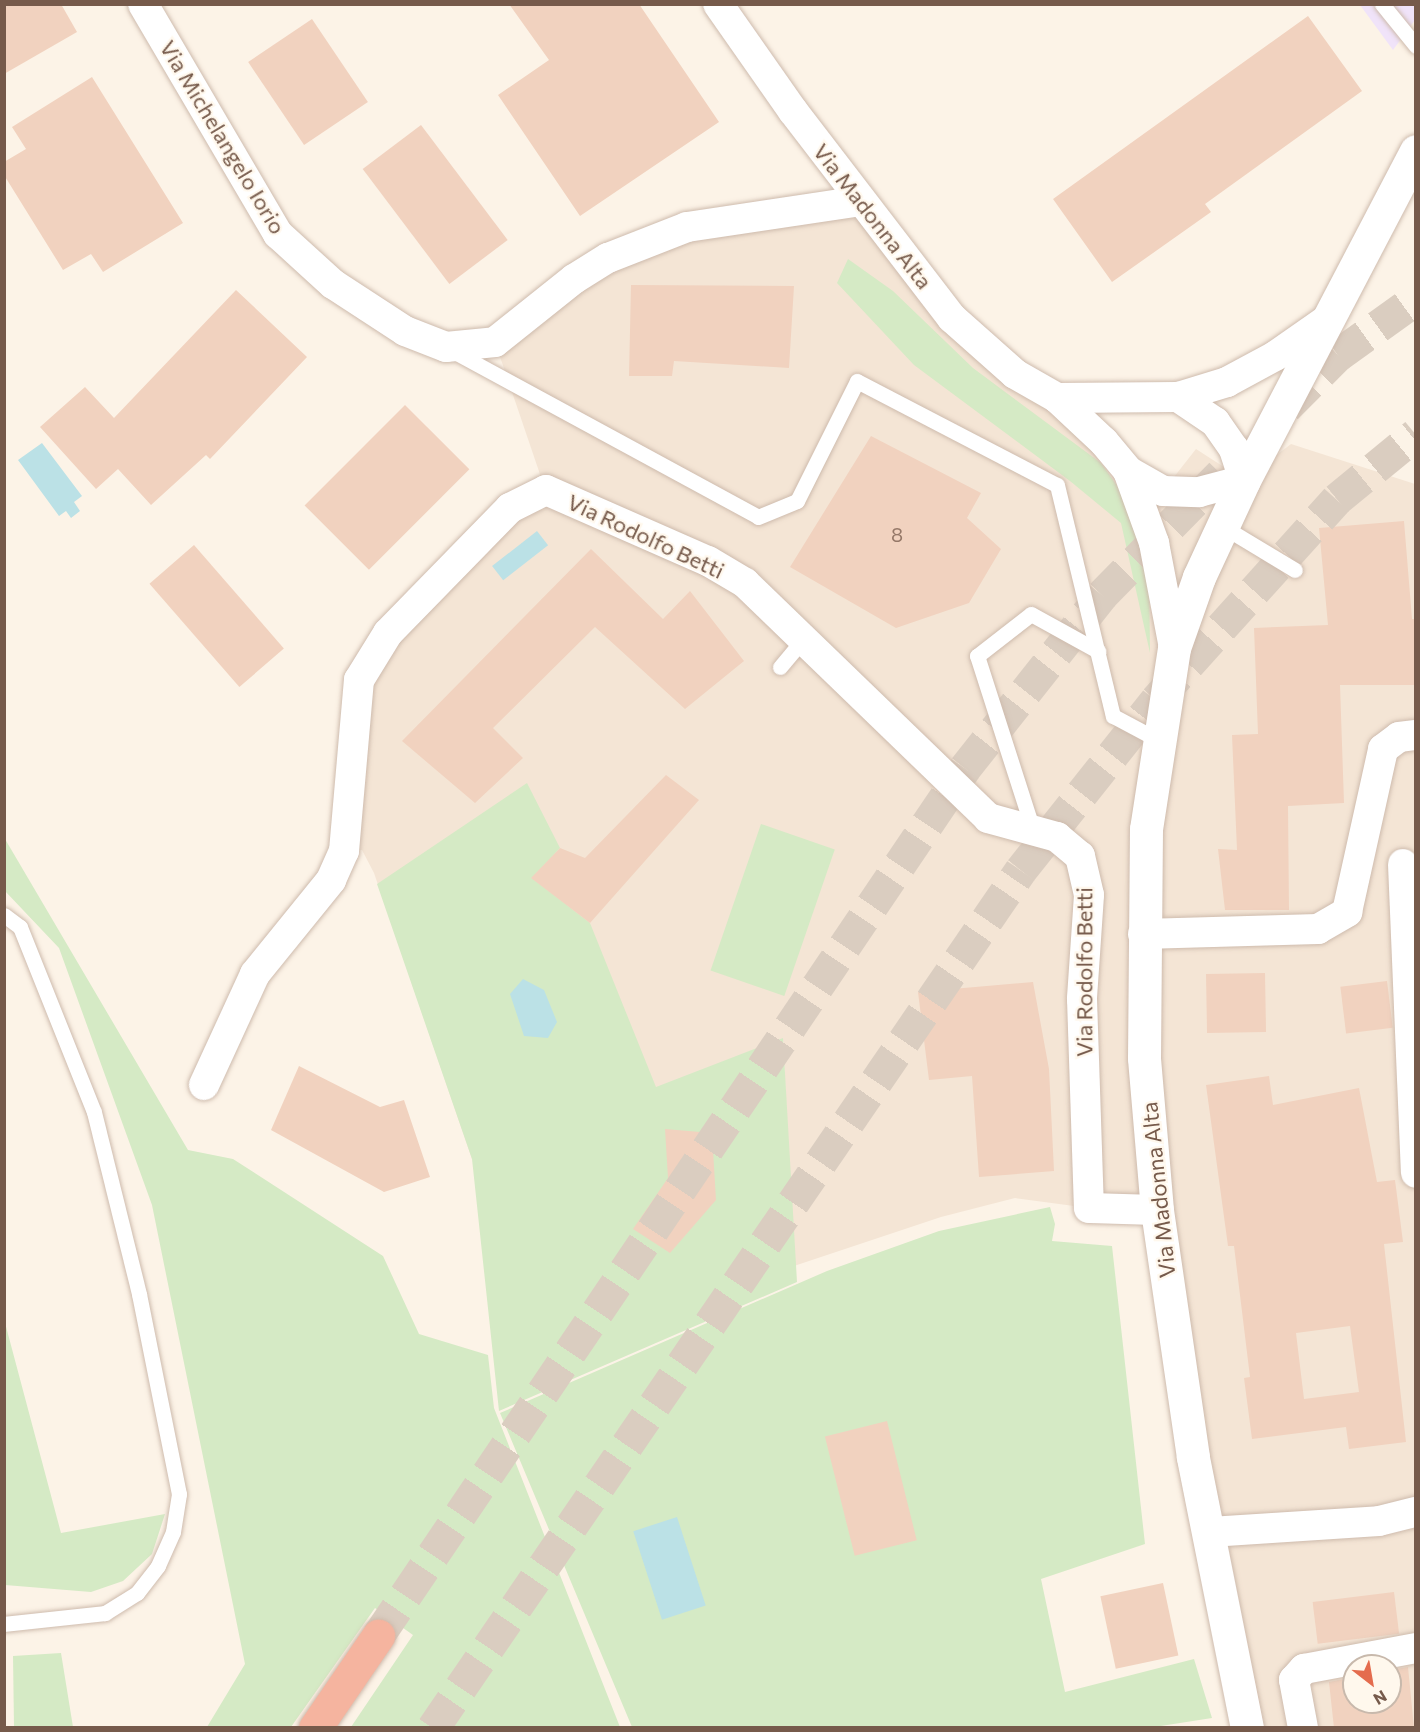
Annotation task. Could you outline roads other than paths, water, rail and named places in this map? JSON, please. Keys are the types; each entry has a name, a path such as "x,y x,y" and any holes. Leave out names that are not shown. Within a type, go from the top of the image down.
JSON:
{"highway":[{"path":"315,1728 378,1636"}],"street":[{"name":"Via Michelangelo Iorio","path":"143,4 278,234 333,284 405,331 446,347 495,342 574,279 608,258 687,227 860,201"},
{"name":"Via Madonna Alta","path":"718,4 860,201 952,318 1015,374 1057,398 1104,442 1128,471 1154,543 1174,648"},
{"name":"Via Madonna Alta","path":"1247,1728 1210,1532 1193,1457 1158,1210 1144,1058 1143,934 1146,829 1174,648 1222,526 1416,152"},
{"name":"Via Madonna Alta","path":"1057,398 1178,397 1227,382 1275,356 1328,319"},
{"path":"1178,397 1215,422 1234,449 1244,480"},
{"name":"Via Madonna Alta","path":"1128,471 1163,491 1199,492 1244,480"},
{"name":"Via Rodolfo Betti","path":"204,1085 255,974 331,880 344,851 359,680 388,633 510,508 546,490 708,561 745,583 988,818 1057,837 1080,856 1089,895 1082,999 1089,1208 1158,1210"},
{"path":"1143,934 1318,929 1347,912 1383,749 1399,737 1416,735"},
{"path":"1403,864 1416,1173"},
{"path":"1210,1532 1379,1521 1416,1512"},
{"path":"1303,1728 1294,1680 1304,1668 1416,1647"}],"lane":[{"path":"1382,4 1416,46"},
{"path":"446,347 758,517 797,501 857,381 1057,485 1113,716 1160,741"},
{"path":"1222,526 1296,570"},
{"path":"1033,830 977,656 1031,614 1098,651"},
{"path":"780,667 803,640"},
{"path":"4,915 20,927 94,1112 139,1294 179,1494 173,1532 158,1566 137,1593 105,1613 9,1623"}],"water":[{"path":"42,443 82,496 74,502 80,511 71,518 66,511 59,516 18,460"},
{"path":"537,531 548,545 503,580 492,566"},
{"path":"523,979 544,990 557,1022 548,1038 524,1036 510,994"},
{"path":"677,1517 706,1605 662,1620 633,1531"}],"tunnel":[{"path":"1286,407 1338,355 1416,299"},
{"path":"433,1728 1021,870 1156,700 1337,499 1416,434"},
{"path":"378,1636 965,768 1102,595 1221,474"}]}
